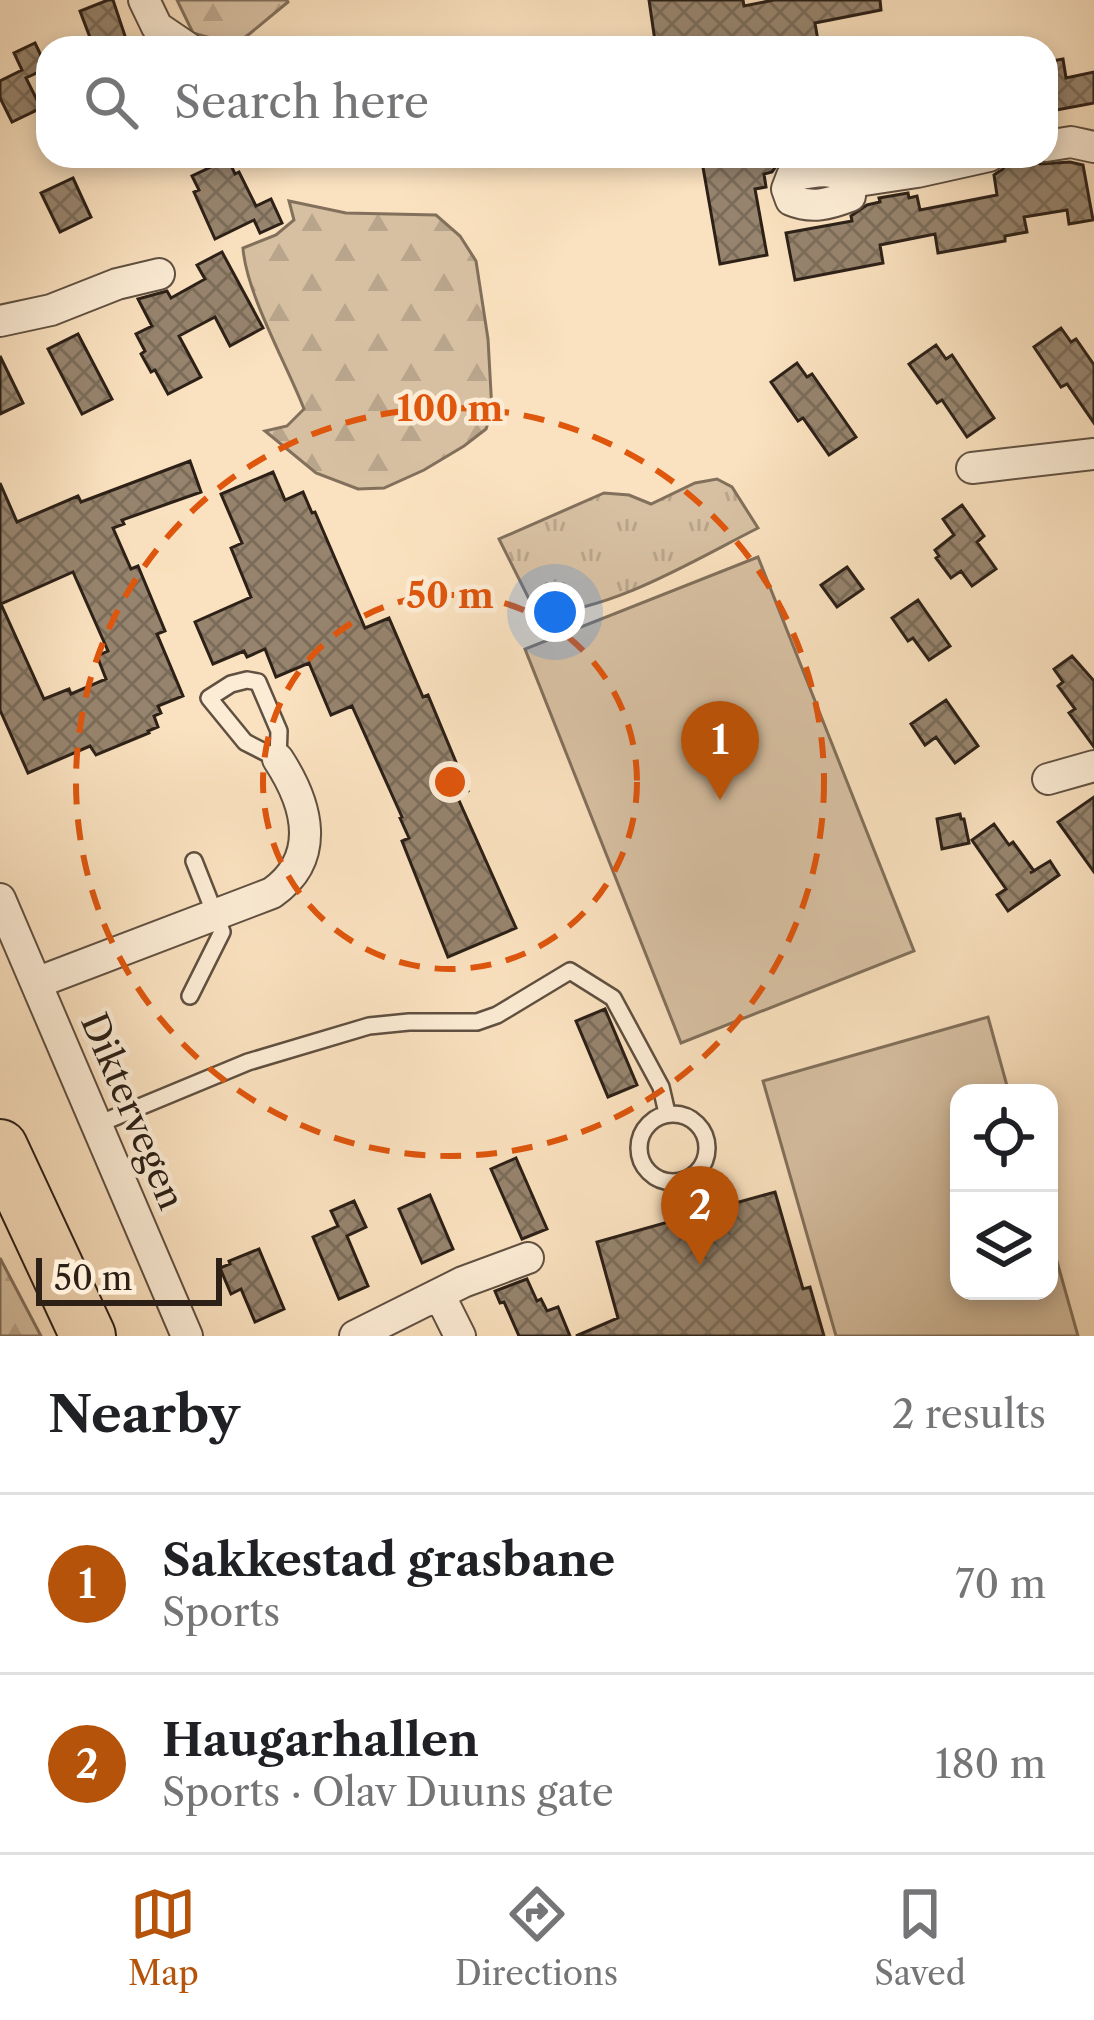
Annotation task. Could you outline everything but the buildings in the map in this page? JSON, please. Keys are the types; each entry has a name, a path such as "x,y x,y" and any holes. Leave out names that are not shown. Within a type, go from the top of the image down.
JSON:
{"highway":[{"path":"0,1147 88,1336"},
{"path":"0,1197 66,1336"}],"street":[{"path":"144,0 157,27 170,36"},
{"path":"1058,144 1094,147"},
{"path":"851,182 925,168"},
{"path":"0,321 51,310 117,284 160,274"},
{"path":"973,468 1094,454"},
{"name":"Diktervegen","path":"36,983 272,893 288,882 299,866 305,830 294,789 278,759"},
{"path":"1048,779 1094,766"},
{"name":"Diktervegen","path":"0,899 187,1336"},
{"path":"356,1336 463,1282 528,1258"},
{"path":"439,1294 460,1336"}],"lane":[{"path":"257,682 279,731 278,759 244,742 208,698 231,684 257,682"},
{"path":"190,996 222,932 194,861"},
{"path":"96,1125 248,1062 369,1026 477,1022 570,971 613,998 661,1087 667,1113"},
{"path":"667,1113 686,1115 702,1128 708,1146 703,1166 688,1179 669,1183 651,1175 639,1159 639,1139 649,1122 667,1113"}],"green space":[{"path":"177,0 288,2 247,36 193,33"},
{"path":"289,201 346,213 436,215 460,236 476,261 488,339 492,411 486,429 424,470 384,488 358,489 316,473 265,431 287,426 304,409 259,307 243,248 276,235 294,220"},
{"path":"717,479 732,487 758,528 651,582 595,604 537,615 499,539 604,493 629,495 651,504 695,483"},
{"path":"758,557 914,951 681,1043 525,649"},
{"path":"988,1017 1007,1084 950,1084 950,1300 1058,1300 1058,1265 1078,1336 836,1336 763,1081"},
{"path":"0,1258 41,1336 0,1336"}],"place":[{"name":"Sakkestad grasbane","path":"720,800"},
{"name":"Haugarhallen","path":"700,1265"}]}
